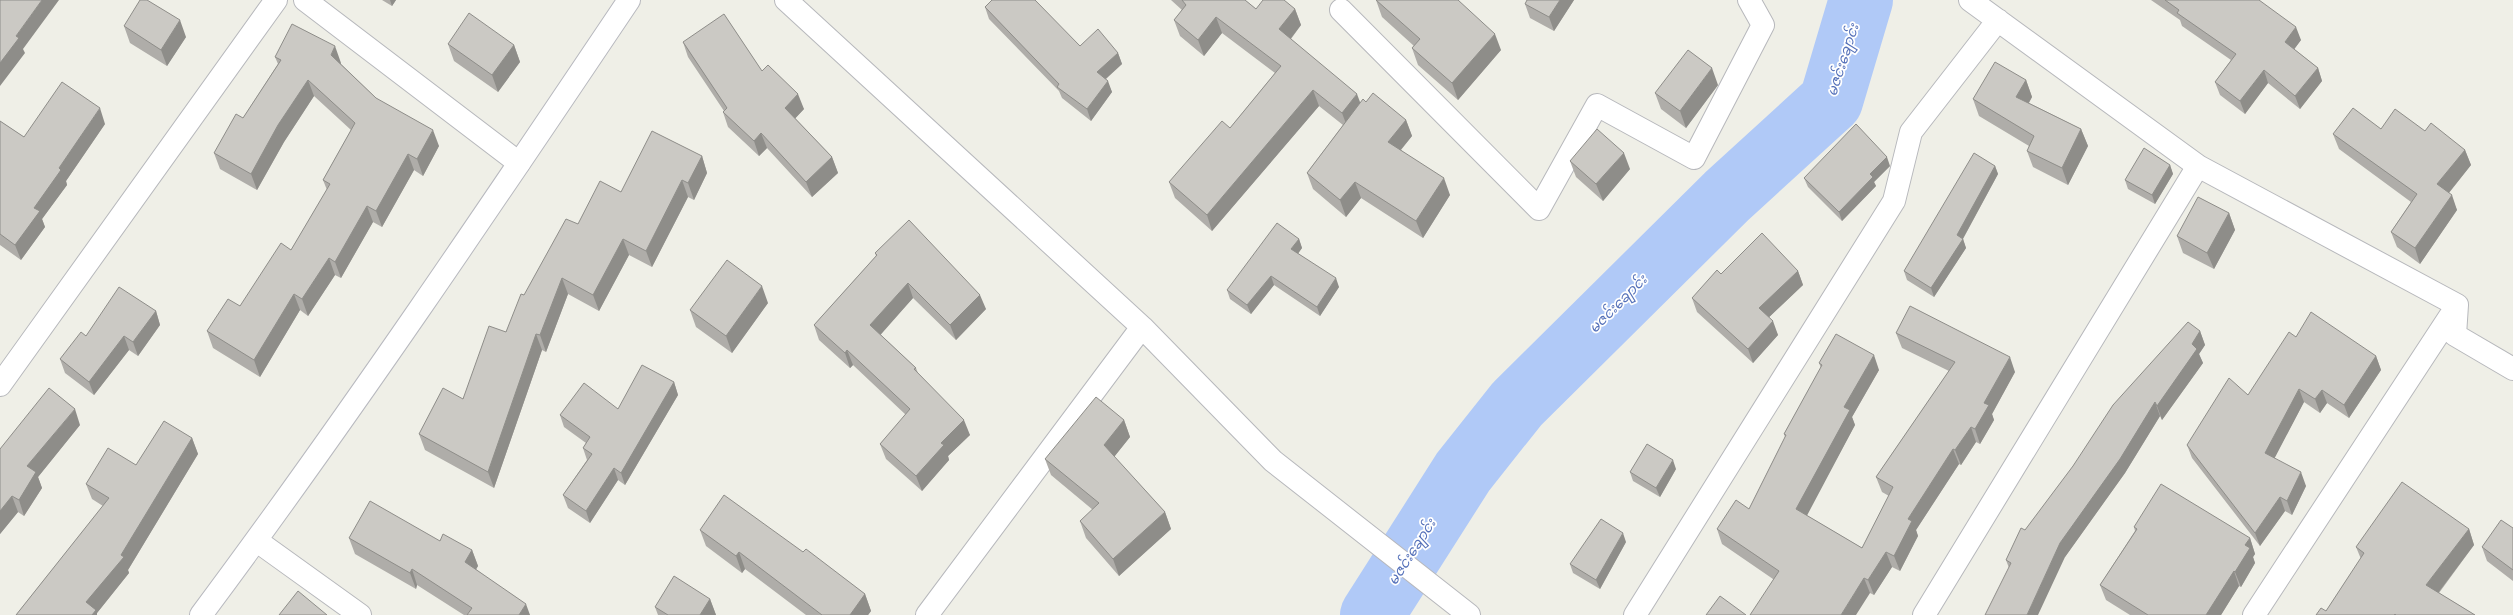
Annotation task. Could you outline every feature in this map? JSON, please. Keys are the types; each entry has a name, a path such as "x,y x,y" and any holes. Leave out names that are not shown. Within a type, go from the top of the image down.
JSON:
{"street":[{"path":"0,385 276,0"},
{"path":"305,0 519,163"},
{"path":"202,615 257,541 519,163 629,0"},
{"path":"786,0 1142,327 1273,461 1469,615"},
{"path":"1340,3 1539,209 1597,106 1694,158 1763,25 1749,0"},
{"path":"1970,0 2198,166 2457,305"},
{"path":"1635,615 1894,201 1910,132 1998,20"},
{"path":"1924,615 2198,166"},
{"path":"2457,305 2455,335 2513,369"},
{"path":"2254,615 2457,305"},
{"path":"927,615 1142,327"},
{"path":"257,541 360,615"}],"building":[{"path":"0,0 42,0 16,36 19,38 0,63"},
{"path":"140,0 147,0 180,20 161,50 124,26"},
{"path":"992,0 1035,0 1080,46 1098,29 1118,53 1097,72 1108,81 1087,109 1057,87 1059,84 985,7"},
{"path":"1182,0 1245,0 1256,9 1263,0 1284,0 1295,9 1279,29 1357,94 1342,113 1313,90 1207,215 1169,182 1222,121 1230,128 1281,66 1216,17 1198,40 1174,20 1186,5"},
{"path":"1376,0 1458,0 1495,34 1452,83 1412,48 1420,39"},
{"path":"1527,0 1560,0 1549,17 1525,4"},
{"path":"2165,0 2259,0 2296,27 2285,42 2318,68 2295,96 2264,70 2240,101 2215,82 2236,54 2177,13 2179,10"},
{"path":"469,13 514,45 492,75 448,44"},
{"path":"724,14 762,71 768,65 798,94 785,108 832,157 806,182 761,133 754,141 723,112 727,108 683,42"},
{"path":"292,24 335,46 331,55 376,98 433,130 417,159 408,154 376,211 367,206 335,262 329,258 302,299 294,294 254,360 207,331 228,299 240,306 281,243 291,250 330,184 323,180 355,123 308,80 278,125 251,174 214,153 236,114 243,118 281,60 275,57"},
{"path":"1688,50 1712,68 1680,111 1655,93"},
{"path":"1995,62 2026,80 2016,97 2081,129 2062,168 2027,151 2034,136 1973,99"},
{"path":"62,82 100,108 59,168 61,170 34,208 40,211 15,245 0,234 0,121 24,137"},
{"path":"1373,93 1406,120 1388,142 1444,178 1416,221 1355,182 1340,200 1307,173 1363,99 1366,102"},
{"path":"2353,108 2381,129 2395,109 2425,131 2431,123 2465,150 2437,184 2452,195 2415,248 2391,232 2417,194 2333,134"},
{"path":"1856,124 1887,157 1870,174 1873,177 1839,212 1804,178"},
{"path":"1597,129 1624,153 1596,184 1570,161"},
{"path":"652,131 702,156 688,183 682,180 646,251 623,239 593,295 562,278 540,335 536,334 488,472 419,434 443,388 463,399 489,326 506,332 521,294 524,295 566,219 578,224 600,181 621,192"},
{"path":"2144,148 2170,165 2152,195 2125,180"},
{"path":"1974,153 1995,166 1957,235 1963,239 1931,288 1904,271"},
{"path":"2198,197 2229,213 2207,253 2177,236"},
{"path":"909,220 980,295 950,325 908,283 870,325 916,368 914,369 964,420 941,443 944,445 916,476 880,444 910,409 847,350 845,353 814,325 877,255 875,253"},
{"path":"1277,223 1299,239 1291,249 1336,278 1317,307 1271,276 1247,305 1227,290"},
{"path":"1762,233 1798,271 1759,308 1773,321 1748,349 1692,298 1717,270 1721,274"},
{"path":"727,260 762,286 726,336 690,310"},
{"path":"119,287 156,311 133,342 124,336 89,382 60,359 81,332 86,336"},
{"path":"1910,306 2010,357 1984,403 1989,405 1975,429 1971,427 1955,450 1953,449 1908,519 1912,521 1894,556 1886,552 1868,580 1864,578 1841,615 1750,615 1779,571 1717,529 1736,500 1749,509 1786,435 1784,434 1822,365 1819,363 1836,334 1874,355 1844,407 1850,410 1796,509 1862,548 1893,487 1876,477 1955,362 1896,333"},
{"path":"2311,312 2376,356 2344,405 2322,390 2315,399 2299,389 2265,453 2301,472 2287,501 2280,497 2255,533 2187,445 2229,378 2248,395 2289,332 2296,337"},
{"path":"2188,322 2200,331 2192,344 2197,349 2157,406 2155,402 2120,459 2060,543 2027,615 1985,615 2011,563 2006,560 2021,528 2025,530 2073,466 2113,405"},
{"path":"642,365 674,382 621,473 614,468 586,511 563,495 592,454 583,448 590,437 560,415 584,383 618,409"},
{"path":"49,388 75,409 27,466 36,472 19,500 12,496 0,511 0,449"},
{"path":"1096,397 1124,420 1104,445 1165,512 1113,559 1080,521 1099,503 1045,459"},
{"path":"164,421 192,438 121,555 124,557 86,602 96,610 92,615 16,615 109,498 86,484 108,448 136,465"},
{"path":"1647,444 1673,460 1656,488 1630,472"},
{"path":"2402,482 2469,529 2426,585 2475,615 2316,615 2321,608 2326,611 2364,553 2356,547"},
{"path":"2161,484 2250,538 2245,545 2250,548 2206,615 2148,615 2100,585 2137,529 2134,527"},
{"path":"724,495 803,552 806,549 865,594 850,615 822,615 739,552 736,556 700,530"},
{"path":"370,501 440,541 443,534 472,550 465,562 526,604 519,615 467,615 472,608 412,569 410,573 349,538"},
{"path":"1601,519 1623,533 1596,580 1570,564"},
{"path":"2501,520 2513,528 2513,570 2482,547"},
{"path":"674,576 710,599 700,615 668,615 655,607"},
{"path":"298,591 327,615 279,615"},
{"path":"1720,596 1746,615 1706,615"}],"waterway":[{"name":"မဇင်းချောင်း","path":"1372,615 1463,472 1517,404 1727,196 1831,101 1861,0"}]}
